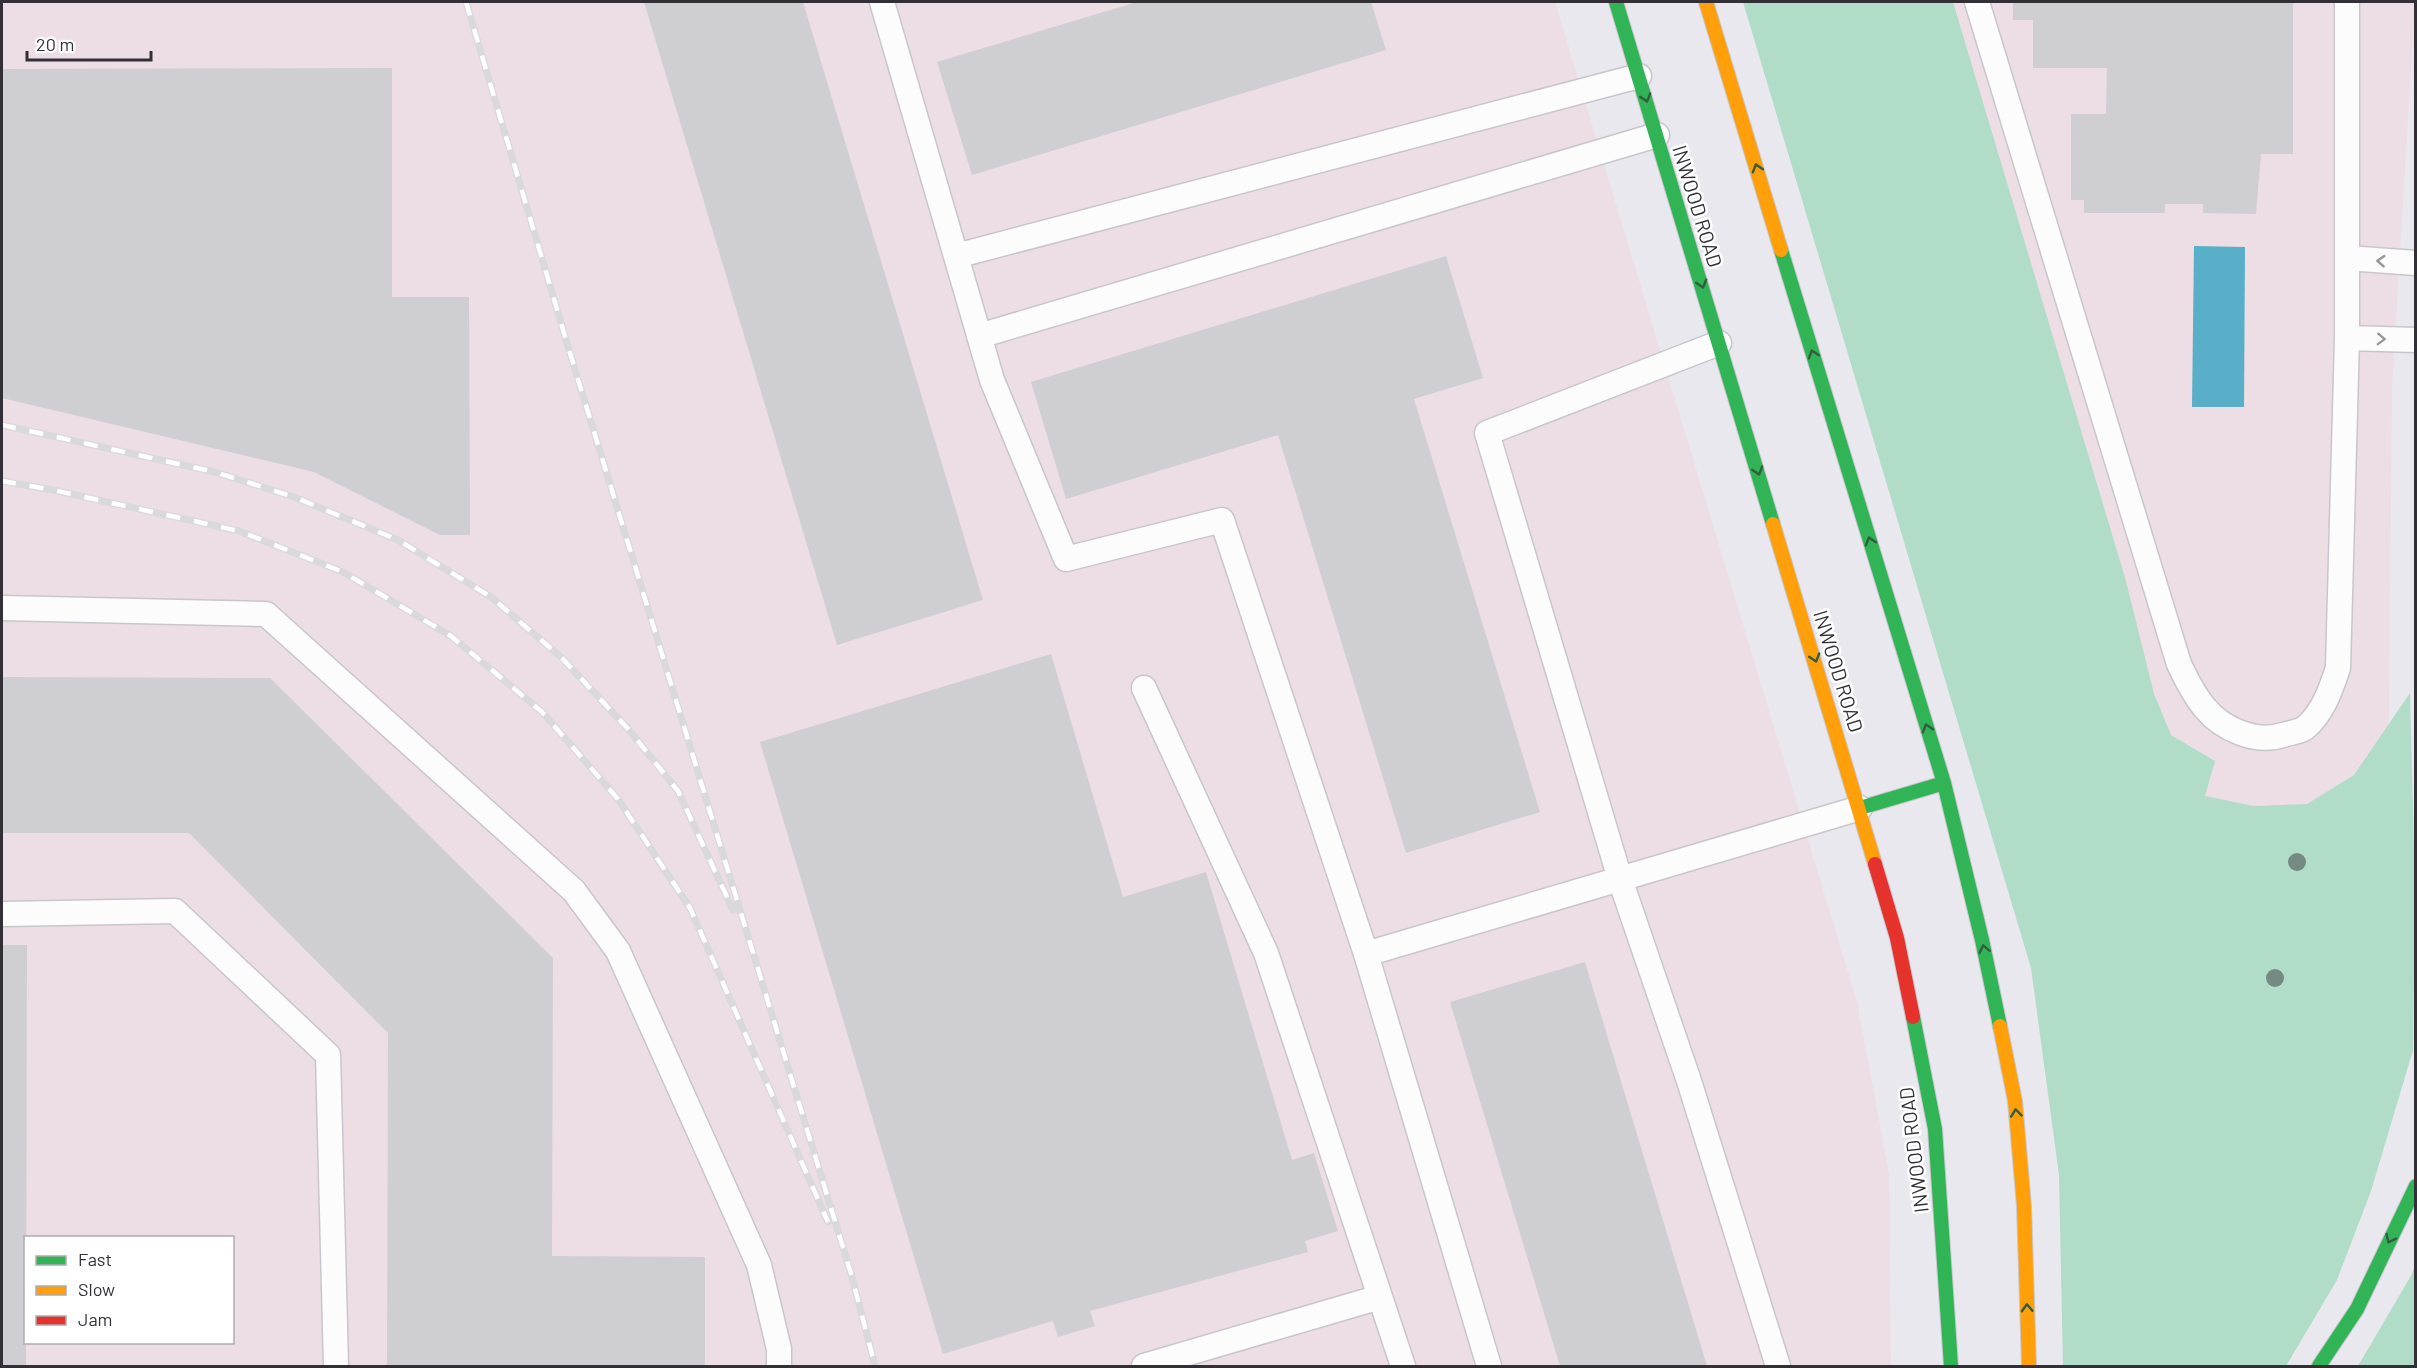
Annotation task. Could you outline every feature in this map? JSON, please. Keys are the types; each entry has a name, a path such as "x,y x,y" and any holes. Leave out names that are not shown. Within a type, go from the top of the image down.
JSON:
{"main road":[{"name":"INWOOD ROAD","path":"1616,2 1898,938 1935,1129 1951,1366"},
{"path":"1706,2 1944,783 1982,940 2015,1101 2024,1206 2030,1366"},
{"path":"1860,808 1944,783"},
{"path":"2319,1366 2357,1309 2415,1186"}],"lane":[{"path":"882,2 992,380 1066,559 1222,520 1366,954 1489,1366"},
{"path":"1977,2 2179,664 2190,686 2206,709 2223,723 2247,736 2271,739 2304,729 2327,699 2338,668 2347,338 2347,2"},
{"path":"956,256 1639,76"},
{"path":"979,336 1657,135"},
{"path":"2347,258 2415,263"},
{"path":"2347,338 2415,340"},
{"path":"1719,343 1487,434 1620,879 1689,1081 1778,1366"},
{"path":"2,608 266,614 574,891 618,951 759,1265 779,1349 779,1366"},
{"path":"1144,688 1266,953 1403,1366"},
{"path":"1366,954 1860,808"},
{"path":"2,914 175,910 328,1055 336,1366"},
{"path":"1144,1366 1212,1357 1380,1297"}],"shaded area":[{"path":"2,2 1555,2 1857,1002 1889,1174 1891,1366 2,1366"},
{"path":"1754,2 2415,2 2392,387 2386,1052 2068,1058"}],"green space":[{"path":"1743,2 1953,2 2126,581 2154,694 2171,735 2215,761 2205,796 2254,806 2307,804 2354,775 2410,693 2415,890 2413,1050 2371,1191 2337,1280 2286,1366 2063,1366 2059,1175 2031,968"},
{"path":"2415,1264 2415,1366 2358,1366 2412,1274"}],"water":[{"path":"2194,246 2245,247 2244,407 2192,407"}],"building":[{"path":"644,2 803,2 983,600 837,645"},
{"path":"1137,2 1371,2 1386,50 972,175 937,62"},
{"path":"2013,2 2293,2 2293,154 2261,154 2256,214 2203,213 2203,204 2165,204 2165,213 2084,213 2084,200 2071,200 2071,114 2106,114 2107,68 2033,68 2033,20 2013,20"},
{"path":"392,68 392,297 469,297 470,535 440,535 314,472 2,398 2,69"},
{"path":"1446,256 1483,378 1414,399 1540,812 1406,853 1278,435 1066,499 1031,382"},
{"path":"1051,654 1123,897 1206,872 1292,1160 1314,1153 1338,1231 1305,1241 1308,1252 1090,1311 1095,1326 1058,1337 1053,1321 943,1354 760,742"},
{"path":"2,677 270,678 553,958 552,1256 705,1257 705,1366 387,1366 388,1033 189,833 2,833"},
{"path":"2,945 27,945 26,1236 24,1236 26,1366 2,1366"},
{"path":"1585,962 1707,1366 1560,1366 1450,1002"}],"railway":[{"path":"466,2 570,353 852,1277 875,1366"},
{"path":"2,425 215,472 294,497 398,540 491,597 561,657 629,730 678,791 733,910"},
{"path":"2,481 239,531 343,572 451,636 542,712 618,799 690,908 828,1222"}],"traffic: fast":[{"path":"1616,2 1773,524"},
{"path":"1781,250 1944,783 2000,1026"},
{"path":"1860,808 1944,783"},
{"path":"1913,1017 1935,1129 1951,1366"},
{"path":"2319,1366 2357,1309 2416,1186"}],"traffic: slow":[{"path":"1706,2 1781,250"},
{"path":"1773,524 1875,864"},
{"path":"2000,1026 2015,1101 2024,1206 2029,1366"}],"traffic: jam":[{"path":"1875,864 1897,938 1913,1017"}]}
